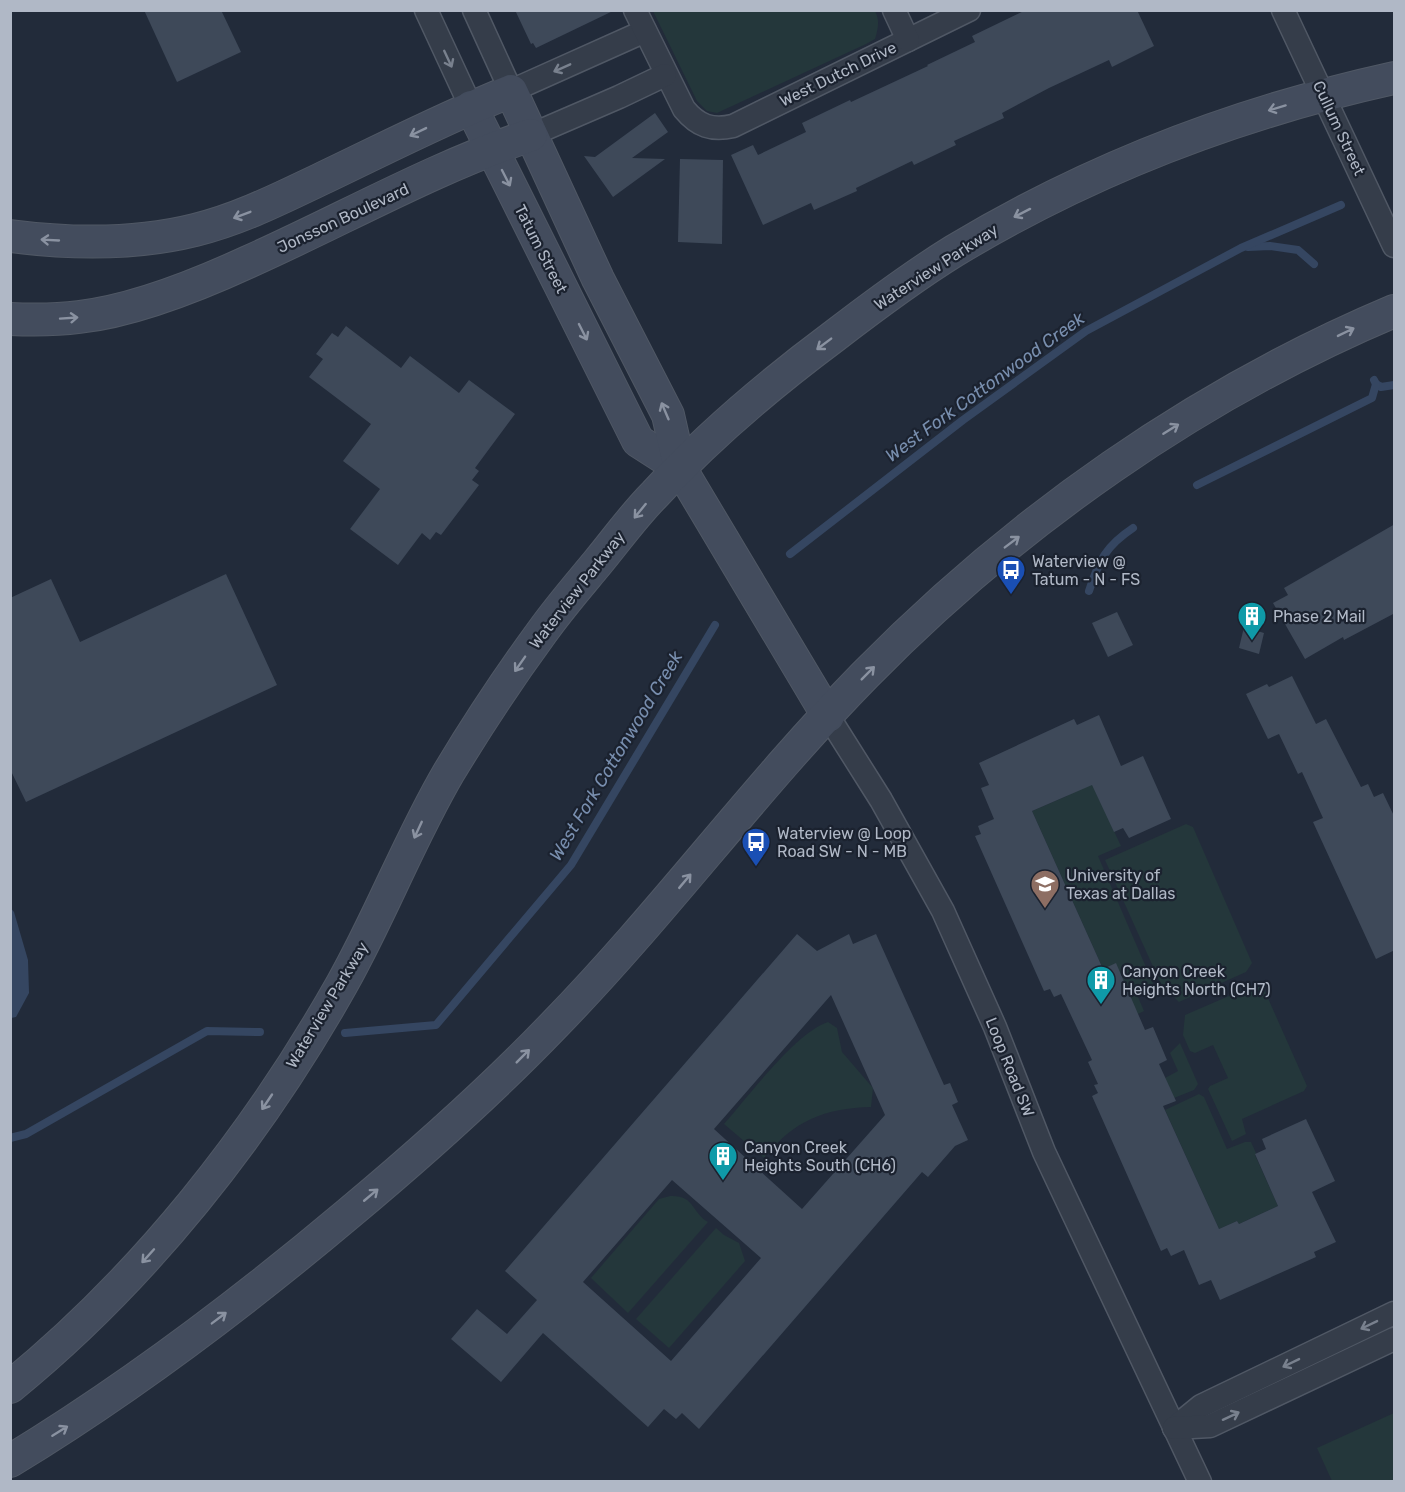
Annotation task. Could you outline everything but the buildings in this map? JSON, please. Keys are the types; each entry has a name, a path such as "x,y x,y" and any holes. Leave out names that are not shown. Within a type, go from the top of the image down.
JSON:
{"main road":[{"name":"Waterview Parkway","path":"10,1387 120,1287 166,1234 245,1134 300,1054 342,985 367,939 427,812 481,719 544,628 650,498 680,468 802,360 951,253 1014,217 1074,187 1179,142 1323,94 1395,78"},
{"path":"10,236 95,243 142,239 197,230 266,205 471,107 511,91"},
{"name":"Tatum Street","path":"511,91 598,279 668,415 680,468 828,716"},
{"name":"Tatum Street","path":"471,107 638,441 680,468"},
{"name":"Jonsson Boulevard","path":"10,319 40,320 81,317 173,293 257,258 491,148 531,135"},
{"path":"10,1461 67,1426 179,1349 270,1280 430,1145 532,1048 647,926 791,755 828,716 916,625 986,562 1120,461 1171,428 1298,356 1356,327 1395,311"}],"street":[{"name":"Tatum Street","path":"426,10 471,107"},
{"name":"Tatum Street","path":"474,10 511,91"},
{"path":"635,10 665,75"},
{"path":"894,10 908,40"},
{"name":"West Dutch Drive","path":"665,75 690,117 705,127 718,129 733,126 969,10"},
{"name":"Cullum Street","path":"1283,10 1395,246"},
{"path":"511,91 645,31"},
{"name":"Jonsson Boulevard","path":"531,135 665,75"},
{"name":"Loop Road SW","path":"828,716 881,800 943,911 995,1027 1044,1152 1200,1482"},
{"path":"1174,1428 1201,1406 1395,1313"},
{"path":"1174,1428 1210,1426 1395,1339"}],"green space":[{"path":"653,11 875,11 878,25 875,39 866,44 717,113 707,111 697,101"},
{"path":"1090,780 1121,846 1098,856 1155,988 1135,990 1144,1011 1138,1014 1103,969 1032,811 1067,796"},
{"path":"1186,824 1193,827 1252,963 1246,972 1179,1002 1170,993 1164,991 1105,860"},
{"path":"1252,986 1263,987 1307,1086 1304,1091 1242,1119 1246,1134 1232,1141 1208,1089 1228,1078 1213,1045 1195,1053 1190,1051 1183,1035 1185,1015"},
{"path":"828,1022 837,1028 842,1052 873,1088 871,1107 839,1110 811,1119 786,1135 764,1158 724,1124 787,1052 815,1028"},
{"path":"1180,1043 1198,1084 1194,1090 1174,1098 1165,1078 1178,1071 1170,1053"},
{"path":"1199,1094 1204,1097 1227,1149 1251,1142 1278,1206 1239,1224 1237,1221 1219,1229 1165,1110"},
{"path":"678,1196 689,1201 698,1214 708,1222 628,1313 591,1278 659,1199"},
{"path":"716,1228 739,1243 745,1261 669,1348 636,1319"},
{"path":"1394,1413 1394,1481 1332,1481 1317,1448"}],"water":[{"path":"10,907 14,912 28,960 29,993 16,1017 11,1018"}],"waterway":[{"name":"West Fork Cottonwood Creek","path":"790,554 963,420 1086,331 1241,248 1341,205"},
{"path":"1248,247 1270,246 1298,250 1314,264"},
{"path":"1197,485 1372,398 1376,384 1374,380"},
{"path":"1376,384 1381,387 1394,385"},
{"path":"1089,591 1105,555 1116,541 1133,528"},
{"name":"West Fork Cottonwood Creek","path":"345,1033 436,1025 571,865 715,625"},
{"name":"West Fork Cottonwood Creek","path":"10,1138 26,1134 207,1031 260,1032"}],"place":[{"name":"Waterview @ Tatum - N - FS","path":"1011,596"},
{"name":"Phase 2 Mail","path":"1252,642"},
{"name":"Waterview @ Loop Road SW - N - MB","path":"756,868"},
{"name":"University of Texas at Dallas","path":"1045,910"},
{"name":"Canyon Creek Heights North (CH7)","path":"1101,1006"},
{"name":"Canyon Creek Heights South (CH6)","path":"723,1182"}]}
